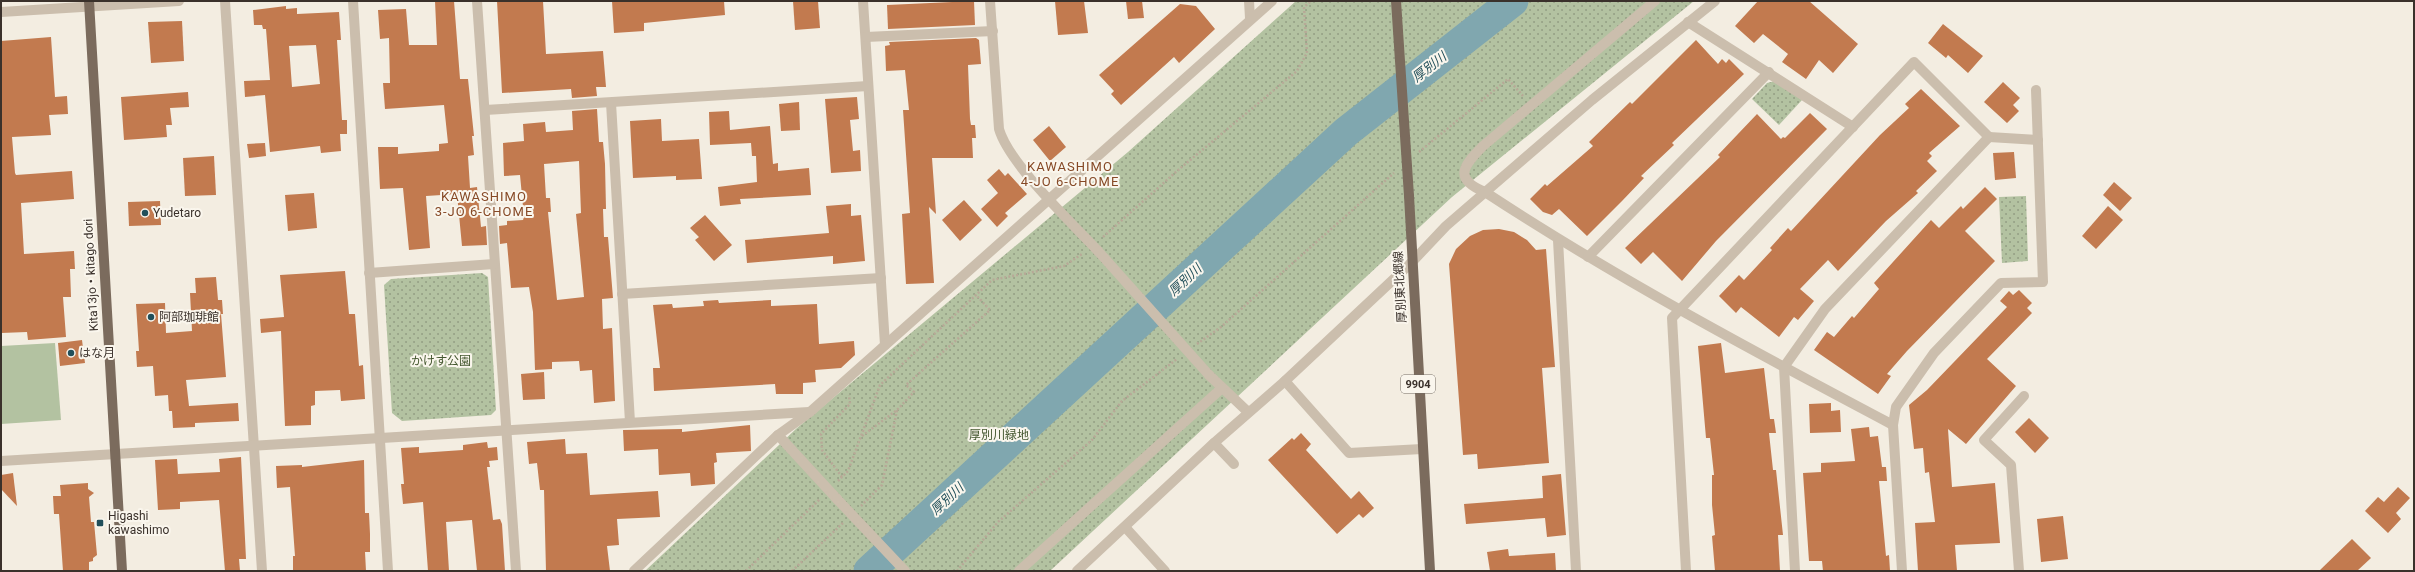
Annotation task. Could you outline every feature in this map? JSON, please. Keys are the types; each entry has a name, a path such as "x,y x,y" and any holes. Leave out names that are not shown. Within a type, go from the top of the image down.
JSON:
{"main road":[{"name":"厚別東北郷線","path":"1396,1 1409,196 1430,571"},
{"name":"Kita13jo・kitago dori","path":"89,4 114,455 122,571"}],"street":[{"path":"1,12 89,4 179,1"},
{"path":"225,1 262,571"},
{"path":"353,1 388,571"},
{"path":"477,1 505,430 516,571"},
{"path":"862,1 866,37 884,344"},
{"path":"990,1 999,129 1007,149 1049,198 1209,375 1248,412"},
{"path":"1249,1 1250,18"},
{"path":"634,571 778,435 810,412 884,344 1250,18 1272,1"},
{"path":"1655,1 1482,146 1466,166 1464,177 1470,186 1485,192 1558,240 1784,367 1893,426"},
{"path":"1077,571 1214,443 1285,381 1412,262 1446,226 1592,100 1715,1"},
{"path":"1688,22 1769,72 1853,127"},
{"path":"866,37 993,31"},
{"path":"1686,571 1672,318 1914,62 1989,138 2038,140"},
{"path":"1588,257 1769,72"},
{"path":"485,110 868,86"},
{"path":"1902,571 1893,426 1896,407 1934,353 2001,284 2043,282 2036,90"},
{"path":"611,103 630,422"},
{"path":"1795,571 1784,367 1825,309 1989,138"},
{"path":"1558,240 1576,571"},
{"path":"369,273 494,264"},
{"path":"622,294 881,278"},
{"path":"1285,381 1349,453 1422,449"},
{"path":"1019,571 1222,388"},
{"path":"2019,571 2011,465 1984,440 2024,396"},
{"path":"1,461 253,447 630,422 810,412"},
{"path":"778,435 905,571"},
{"path":"1214,443 1234,464"},
{"path":"1125,527 1165,571"}],"path":[{"path":"746,571 848,472 880,386 992,280 1064,266 1096,249 1177,171 1297,71 1307,53 1304,8 1311,1"},
{"path":"1416,154 1508,79 1531,105"},
{"path":"1196,345 1221,327 1398,169"},
{"path":"861,436 897,410 914,392 906,385 990,310 976,295"},
{"path":"957,571 998,522 1092,440 1122,401 1184,354"},
{"path":"842,477 822,450 821,434 850,404 843,382"},
{"path":"860,507 882,485 897,410"},
{"path":"792,571 848,518"}],"green space":[{"name":"厚別川緑地","path":"1296,1 1694,1 1452,197 1050,571 645,571 797,428 1128,152"},
{"path":"1775,81 1802,100 1779,125 1752,99 1767,83"},
{"path":"2026,196 2028,261 2002,263 1999,197"},
{"name":"かけす公園","path":"482,273 488,277 496,410 491,415 402,421 392,413 384,285 391,279"},
{"path":"55,343 61,420 1,424 1,346"}],"building":[{"path":"435,1 454,1 460,79 468,79 474,136 472,136 474,155 468,156 470,188 477,187 481,227 486,226 487,245 462,246 457,194 426,196 430,248 409,250 403,188 380,189 378,147 398,147 398,154 439,151 439,144 448,143 444,105 385,109 383,83 390,83 389,38 380,39 378,10 406,9 409,45 437,45"},
{"path":"497,1 543,1 546,54 603,51 606,87 596,87 597,96 572,98 571,89 502,93"},
{"path":"612,1 724,1 725,15 644,23 644,31 614,33"},
{"path":"793,1 818,1 820,28 795,30"},
{"path":"974,1 975,25 888,29 887,5"},
{"path":"1055,1 1084,1 1088,33 1058,35"},
{"path":"1126,1 1142,1 1144,18 1128,19"},
{"path":"1758,1 1809,1 1858,44 1833,73 1819,60 1806,79 1782,62 1788,54 1763,34 1754,43 1735,26"},
{"path":"1180,4 1196,6 1215,29 1179,63 1174,57 1121,105 1111,94 1114,91 1099,75"},
{"path":"286,6 286,9 297,8 297,14 339,12 341,40 337,40 342,120 347,120 347,134 340,134 341,151 321,153 320,146 270,152 265,95 245,97 244,81 270,80 266,29 263,29 262,25 254,25 253,10","holes":["316,45 320,84 292,87 289,46"]},
{"path":"182,21 184,61 151,63 148,22"},
{"path":"1943,24 1983,56 1968,73 1948,55 1946,58 1928,43"},
{"path":"51,37 55,97 67,96 68,114 49,115 51,135 12,137 15,173 16,175 72,171 74,199 21,203 24,254 74,251 75,269 70,269 71,297 63,297 66,337 28,340 27,332 1,333 1,41"},
{"path":"976,38 979,40 981,64 968,65 970,119 971,125 975,125 976,138 972,138 973,158 932,158 936,214 929,207 934,283 906,284 902,214 910,213 903,110 909,110 905,70 886,71 885,46 890,45 889,42"},
{"path":"1696,40 1718,64 1722,59 1726,63 1729,59 1744,74 1672,143 1674,145 1641,176 1644,178 1587,236 1559,209 1552,215 1543,212 1530,199 1545,184 1547,186 1593,146 1589,142 1630,102 1632,104"},
{"path":"2003,82 2020,98 2013,105 2019,111 2007,123 1984,102"},
{"path":"1921,89 1960,126 1929,153 1932,156 1927,161 1937,171 1916,191 1918,193 1886,221 1838,271 1828,260 1800,289 1814,301 1798,320 1794,317 1779,337 1741,307 1736,313 1719,296 1739,275 1744,280 1772,250 1770,248 1788,228 1791,231 1880,135 1909,108 1905,104"},
{"path":"188,92 189,107 170,108 172,125 166,125 167,137 124,140 121,97"},
{"path":"857,97 859,119 850,120 853,151 860,150 861,171 831,173 825,99"},
{"path":"799,102 800,130 781,131 779,104"},
{"path":"597,109 599,142 603,142 606,209 603,209 604,237 608,237 613,298 602,299 603,329 612,328 615,401 594,403 592,370 580,371 579,361 552,362 552,369 535,370 533,312 529,287 511,288 507,243 500,244 499,226 507,225 507,221 523,220 524,217 520,175 504,176 503,143 524,141 523,124 545,122 546,132 573,130 572,111","holes":["579,161 581,213 576,214 584,297 557,300 548,212 551,212 550,198 546,198 544,164"]},
{"path":"729,111 730,130 770,126 773,164 778,163 778,171 809,168 811,195 740,199 741,204 720,206 718,187 757,182 756,156 752,156 751,143 710,145 709,112"},
{"path":"1810,113 1827,129 1716,241 1682,281 1653,252 1641,264 1625,248 1720,157 1718,155 1757,114 1781,139 1783,137 1785,138"},
{"path":"661,119 662,141 699,139 702,179 676,180 676,176 633,178 630,121"},
{"path":"1049,126 1066,147 1050,161 1033,140"},
{"path":"265,143 266,156 249,158 247,144"},
{"path":"2014,152 2016,178 1995,180 1993,153"},
{"path":"214,156 216,195 185,196 183,158"},
{"path":"999,169 1005,176 1008,173 1027,194 1005,213 1008,216 997,227 981,209 998,193 987,180"},
{"path":"2114,182 2132,198 2120,211 2103,195"},
{"path":"1985,187 1997,199 1965,231 1995,261 1907,351 1887,374 1891,376 1878,394 1814,350 1827,332 1834,337 1852,316 1854,318 1879,289 1874,283 1931,220 1939,228 1961,206 1963,209"},
{"path":"314,193 317,228 288,231 285,195"},
{"path":"964,200 982,220 960,241 942,220"},
{"name":"Yudetaro","path":"160,201 161,225 129,226 128,202"},
{"path":"851,204 851,216 861,215 865,261 833,264 833,256 747,263 745,240 829,233 826,206"},
{"path":"2108,206 2123,220 2096,249 2082,236"},
{"path":"705,215 732,245 714,261 695,240 699,237 690,228"},
{"path":"1499,229 1514,232 1527,240 1536,250 1546,249 1555,367 1542,368 1549,463 1478,469 1477,454 1463,455 1449,264 1456,249 1470,236 1483,230"},
{"path":"345,271 349,314 355,314 359,366 363,365 365,399 341,401 340,390 315,391 315,405 311,406 311,425 285,426 281,331 261,333 260,319 284,317 280,275"},
{"path":"216,277 218,300 222,300 223,314 221,314 226,377 186,380 189,406 238,403 239,421 195,423 195,427 173,428 172,411 169,411 168,395 155,396 153,366 137,367 136,351 139,351 136,304 165,303 166,333 192,331 190,293 196,293 195,278"},
{"path":"2019,290 2032,303 2027,308 2032,313 1987,359 2016,386 1966,444 1948,429 1952,487 1995,483 2000,543 1955,545 1957,571 1918,571 1915,523 1935,522 1929,472 1925,473 1923,448 1914,449 1909,405 1927,390 2007,307 2000,301 2009,291 2013,295"},
{"path":"718,300 719,303 771,300 771,306 817,304 819,344 854,341 855,355 841,368 815,370 816,382 803,383 803,394 776,394 775,384 654,391 653,368 660,368 653,305 672,304 673,308 704,306 703,301"},
{"name":"はな月","path":"82,340 85,363 60,366 58,343"},
{"path":"1721,343 1725,373 1764,368 1770,419 1774,419 1776,433 1769,433 1773,470 1776,470 1783,535 1778,535 1780,571 1715,571 1712,536 1715,535 1712,505 1712,475 1714,475 1710,438 1706,438 1698,346"},
{"path":"544,372 545,399 523,400 521,374"},
{"path":"1831,403 1831,411 1840,410 1841,432 1810,433 1809,404"},
{"path":"2029,418 2049,438 2035,453 2015,432"},
{"path":"750,425 751,451 716,453 717,462 714,463 715,484 691,486 690,473 659,475 658,449 624,451 623,430 682,429 682,432"},
{"path":"1869,427 1870,437 1878,436 1882,467 1886,467 1887,481 1879,481 1886,556 1889,555 1890,571 1823,571 1822,561 1809,561 1803,473 1821,472 1821,463 1855,461 1851,429"},
{"path":"1301,433 1311,444 1306,450 1351,499 1359,491 1374,508 1363,518 1359,514 1337,534 1268,460 1292,438 1294,440"},
{"path":"565,439 566,454 587,453 590,495 658,491 660,517 617,519 619,545 607,546 610,571 546,571 544,490 540,490 537,463 529,464 527,442"},
{"path":"487,442 488,448 497,447 498,460 489,461 490,467 487,467 493,520 500,519 502,524 505,571 477,571 472,520 446,522 449,571 428,571 423,502 403,504 401,484 404,484 401,448 419,447 419,453 463,450 463,445"},
{"path":"241,457 246,559 239,559 240,571 225,571 219,500 180,502 180,509 158,510 155,460 177,459 178,474 220,472 219,459"},
{"path":"364,460 365,513 369,513 370,534 370,552 365,552 366,571 293,571 293,556 295,556 290,487 277,488 276,466 302,465 302,467"},
{"path":"13,473 17,506 1,489 1,475"},
{"path":"1561,474 1566,535 1547,537 1545,518 1466,524 1464,504 1543,498 1542,476"},
{"path":"88,483 88,489 94,493 89,497 91,522 94,522 97,555 93,558 93,561 89,562 89,571 63,571 59,514 54,514 53,496 61,496 60,485"},
{"path":"2398,487 2410,498 2396,513 2401,519 2388,533 2365,511 2378,497 2384,502"},
{"path":"2063,516 2068,559 2041,562 2037,519"},
{"path":"2352,539 2371,558 2357,571 2319,571"},
{"path":"1508,549 1509,556 1555,553 1556,571 1490,571 1487,552"}],"waterway":[{"name":"厚別川","path":"869,571 1346,132 1513,1"}],"place":[{"name":"Yudetaro","path":"145,213"},
{"name":"阿部珈琲館","path":"151,317"},
{"name":"はな月","path":"71,353"},
{"name":"Higashi kawashimo","path":"100,523"}],"district":[{"name":"KAWASHIMO 4-JO 6-CHOME","path":"1070,174"},
{"name":"KAWASHIMO 3-JO 6-CHOME","path":"484,204"}]}
